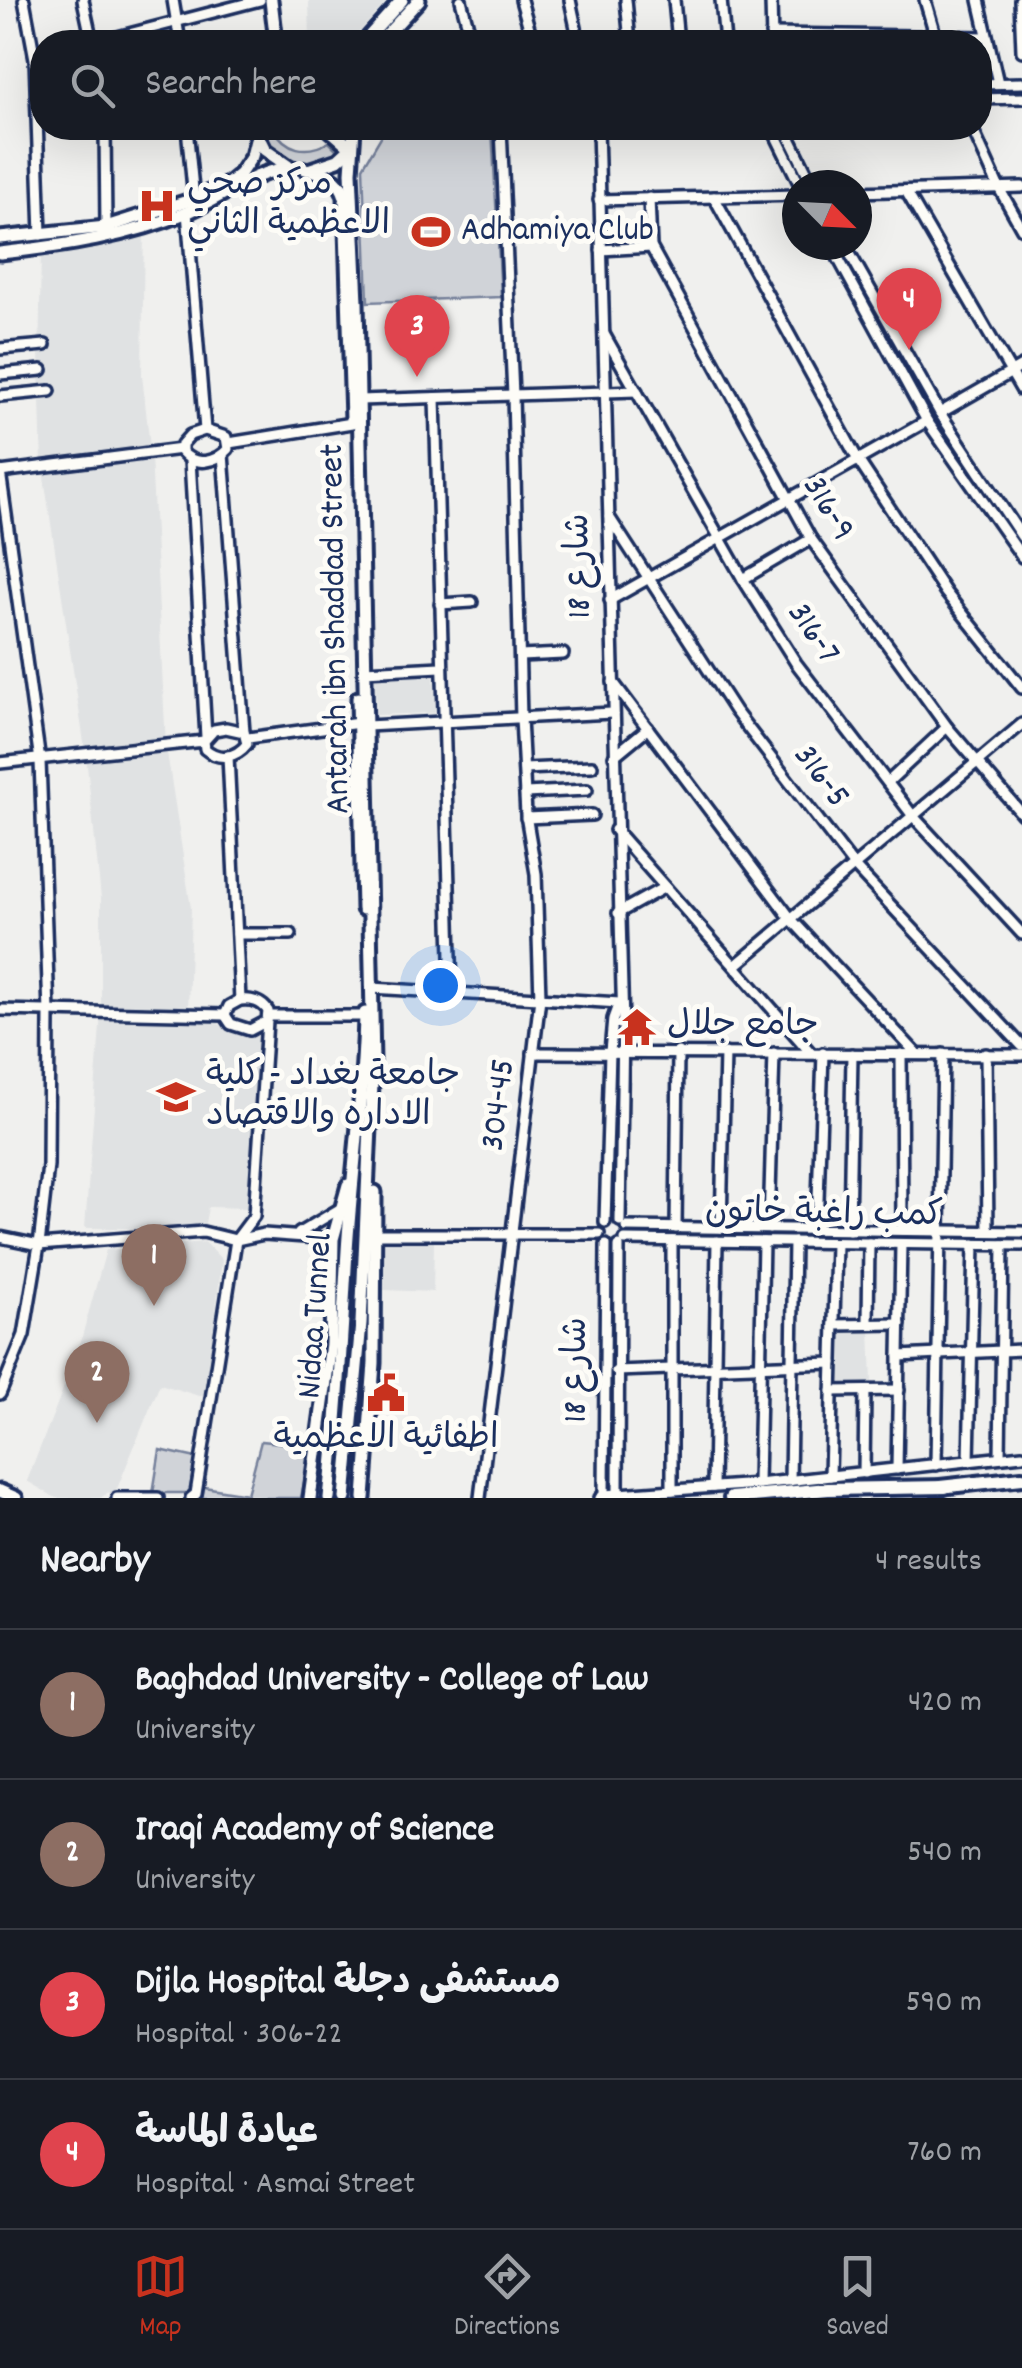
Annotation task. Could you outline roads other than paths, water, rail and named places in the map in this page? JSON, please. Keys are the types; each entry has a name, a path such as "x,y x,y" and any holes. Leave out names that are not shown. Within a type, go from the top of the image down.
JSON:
{"highway":[{"path":"850,1498 1022,1478"},
{"path":"732,1498 828,1489 944,1487"}],"main road":[{"path":"271,0 275,30"},
{"path":"375,30 402,0"},
{"path":"391,30 419,0"},
{"path":"0,238 106,227 194,200 240,174 252,156 255,140"},
{"name":"Antarah ibn Shaddad Street","path":"261,140 273,158 334,179 345,197 372,988 366,1138"},
{"path":"0,252 107,238 187,212 270,171 329,165 351,148 342,140"},
{"name":"Antarah ibn Shaddad Street","path":"352,140 364,670 366,1138"},
{"path":"310,1498 331,1344 334,1239 366,1138"},
{"path":"365,1496 377,1234 366,1138"},
{"name":"Nidaa Tunnel","path":"329,1498 344,1343 347,1250 366,1138"},
{"name":"Nidaa Tunnel","path":"345,1498 358,1361 366,1138"},
{"path":"0,1491 16,1498"}],"street":[{"path":"24,0 32,30"},
{"path":"83,0 92,30"},
{"path":"174,0 179,30"},
{"path":"145,30 178,22 216,6 260,0"},
{"path":"461,0 469,30"},
{"path":"521,0 530,30"},
{"path":"570,0 576,30"},
{"path":"626,0 629,30"},
{"path":"674,0 677,30"},
{"path":"721,0 724,30"},
{"path":"771,0 772,30"},
{"path":"926,0 934,30"},
{"path":"978,0 985,30"},
{"path":"1020,0 1022,51"},
{"path":"992,58 998,84"},
{"path":"992,84 1022,83"},
{"path":"992,99 1022,98"},
{"path":"40,140 41,235"},
{"path":"105,140 106,227"},
{"path":"188,140 194,200"},
{"path":"351,148 356,140"},
{"name":"304-45","path":"480,1498 540,998 536,874 526,818 521,718 514,395 503,140"},
{"name":"شارع 18","path":"598,140 622,1052 618,1494"},
{"path":"778,140 793,170"},
{"path":"791,140 806,170"},
{"path":"977,140 1022,229"},
{"path":"872,192 1022,187"},
{"path":"906,191 1022,391"},
{"path":"599,200 782,195"},
{"path":"714,197 858,460 946,593 1022,688"},
{"name":"316-9","path":"649,198 651,247 811,539 947,727 1022,814"},
{"path":"187,212 205,430"},
{"path":"600,250 651,247"},
{"path":"840,260 928,421 1022,556"},
{"path":"853,260 940,413 1022,537"},
{"name":"316-7","path":"603,331 742,579 796,663 912,816 1022,934"},
{"path":"0,350 46,345"},
{"path":"940,413 1022,366"},
{"path":"0,374 42,370"},
{"path":"0,396 50,391"},
{"path":"359,400 637,391"},
{"path":"435,398 452,992"},
{"path":"610,600 928,421"},
{"path":"229,442 352,423"},
{"path":"0,1394 24,1335 39,1245 48,1166 49,1012 40,761 0,472 181,448 190,435 205,430 221,433 229,442"},
{"path":"181,448 190,460 205,739 208,752 228,756 244,748 246,735 224,454 229,442"},
{"path":"190,460 206,462 224,454"},
{"name":"316-5","path":"608,515 735,711 854,866 1022,1046"},
{"path":"742,579 811,539"},
{"path":"440,604 472,602"},
{"path":"520,656 563,654"},
{"path":"364,670 441,667"},
{"path":"612,680 791,919 917,1054"},
{"path":"0,763 205,739 226,728 246,735 363,724 612,713"},
{"path":"735,966 1022,724"},
{"path":"888,782 947,727"},
{"path":"614,756 648,728"},
{"path":"228,756 240,1000"},
{"path":"524,769 592,766"},
{"path":"525,793 588,790"},
{"path":"526,818 592,815"},
{"path":"616,830 817,1053 818,1230"},
{"path":"618,912 665,886"},
{"path":"237,934 291,934"},
{"path":"372,988 620,1002"},
{"path":"194,1496 236,1240 254,1216 268,1018 259,1002 240,1000 229,1006 225,1015"},
{"name":"شارع 18","path":"605,1222 610,1052 613,1020 620,1002"},
{"path":"0,1010 225,1015"},
{"path":"225,1015 231,1024 245,1030 255,1029 268,1018 365,1016"},
{"path":"676,1228 678,1052"},
{"path":"534,1053 1022,1055"},
{"path":"721,1228 725,1053"},
{"path":"769,1229 774,1053"},
{"path":"849,1230 852,1054"},
{"path":"901,1054 902,1230"},
{"path":"936,1465 943,1054"},
{"path":"986,1054 988,1231"},
{"path":"292,1235 306,1231 342,1208"},
{"path":"600,1234 605,1222"},
{"name":"كمب راغبة خاتون","path":"605,1222 676,1228 1022,1232"},
{"path":"0,1238 39,1245 203,1232 236,1240 264,1234 334,1239"},
{"path":"377,1234 600,1234"},
{"path":"600,1234 606,1245"},
{"path":"672,1241 672,1490"},
{"name":"كمب راغبة خاتون","path":"606,1245 672,1241 1022,1245"},
{"path":"713,1488 717,1241"},
{"path":"758,1484 764,1242"},
{"path":"790,1481 794,1242"},
{"path":"830,1476 836,1243"},
{"path":"868,1324 869,1243"},
{"path":"897,1469 901,1244"},
{"path":"970,1461 974,1244"},
{"name":"شارع 18","path":"602,1496 606,1245"},
{"path":"1000,1458 1004,1245"},
{"path":"834,1325 900,1324"},
{"path":"899,1356 1022,1350"},
{"path":"605,1371 833,1362"},
{"path":"832,1391 898,1390"},
{"path":"864,1473 865,1391"},
{"path":"602,1496 790,1481 1022,1455"},
{"path":"118,1498 158,1498"}],"place":[{"name":"مركز صحي الاعظمية الثاني","path":"157,206"},
{"name":"Adhamiya Club","path":"431,232"},
{"name":"عيادة الماسة","path":"909,350"},
{"name":"Dijla Hospital مستشفى دجلة","path":"417,377"},
{"name":"جامع جلال","path":"637,1027"},
{"name":"جامعة بغداد - كلية الاداره والاقتصاد","path":"176,1097"},
{"name":"Baghdad University - College of Law","path":"154,1306"},
{"name":"اطفائية الاعظمية","path":"386,1393"},
{"name":"Iraqi Academy of Science","path":"97,1423"}]}
